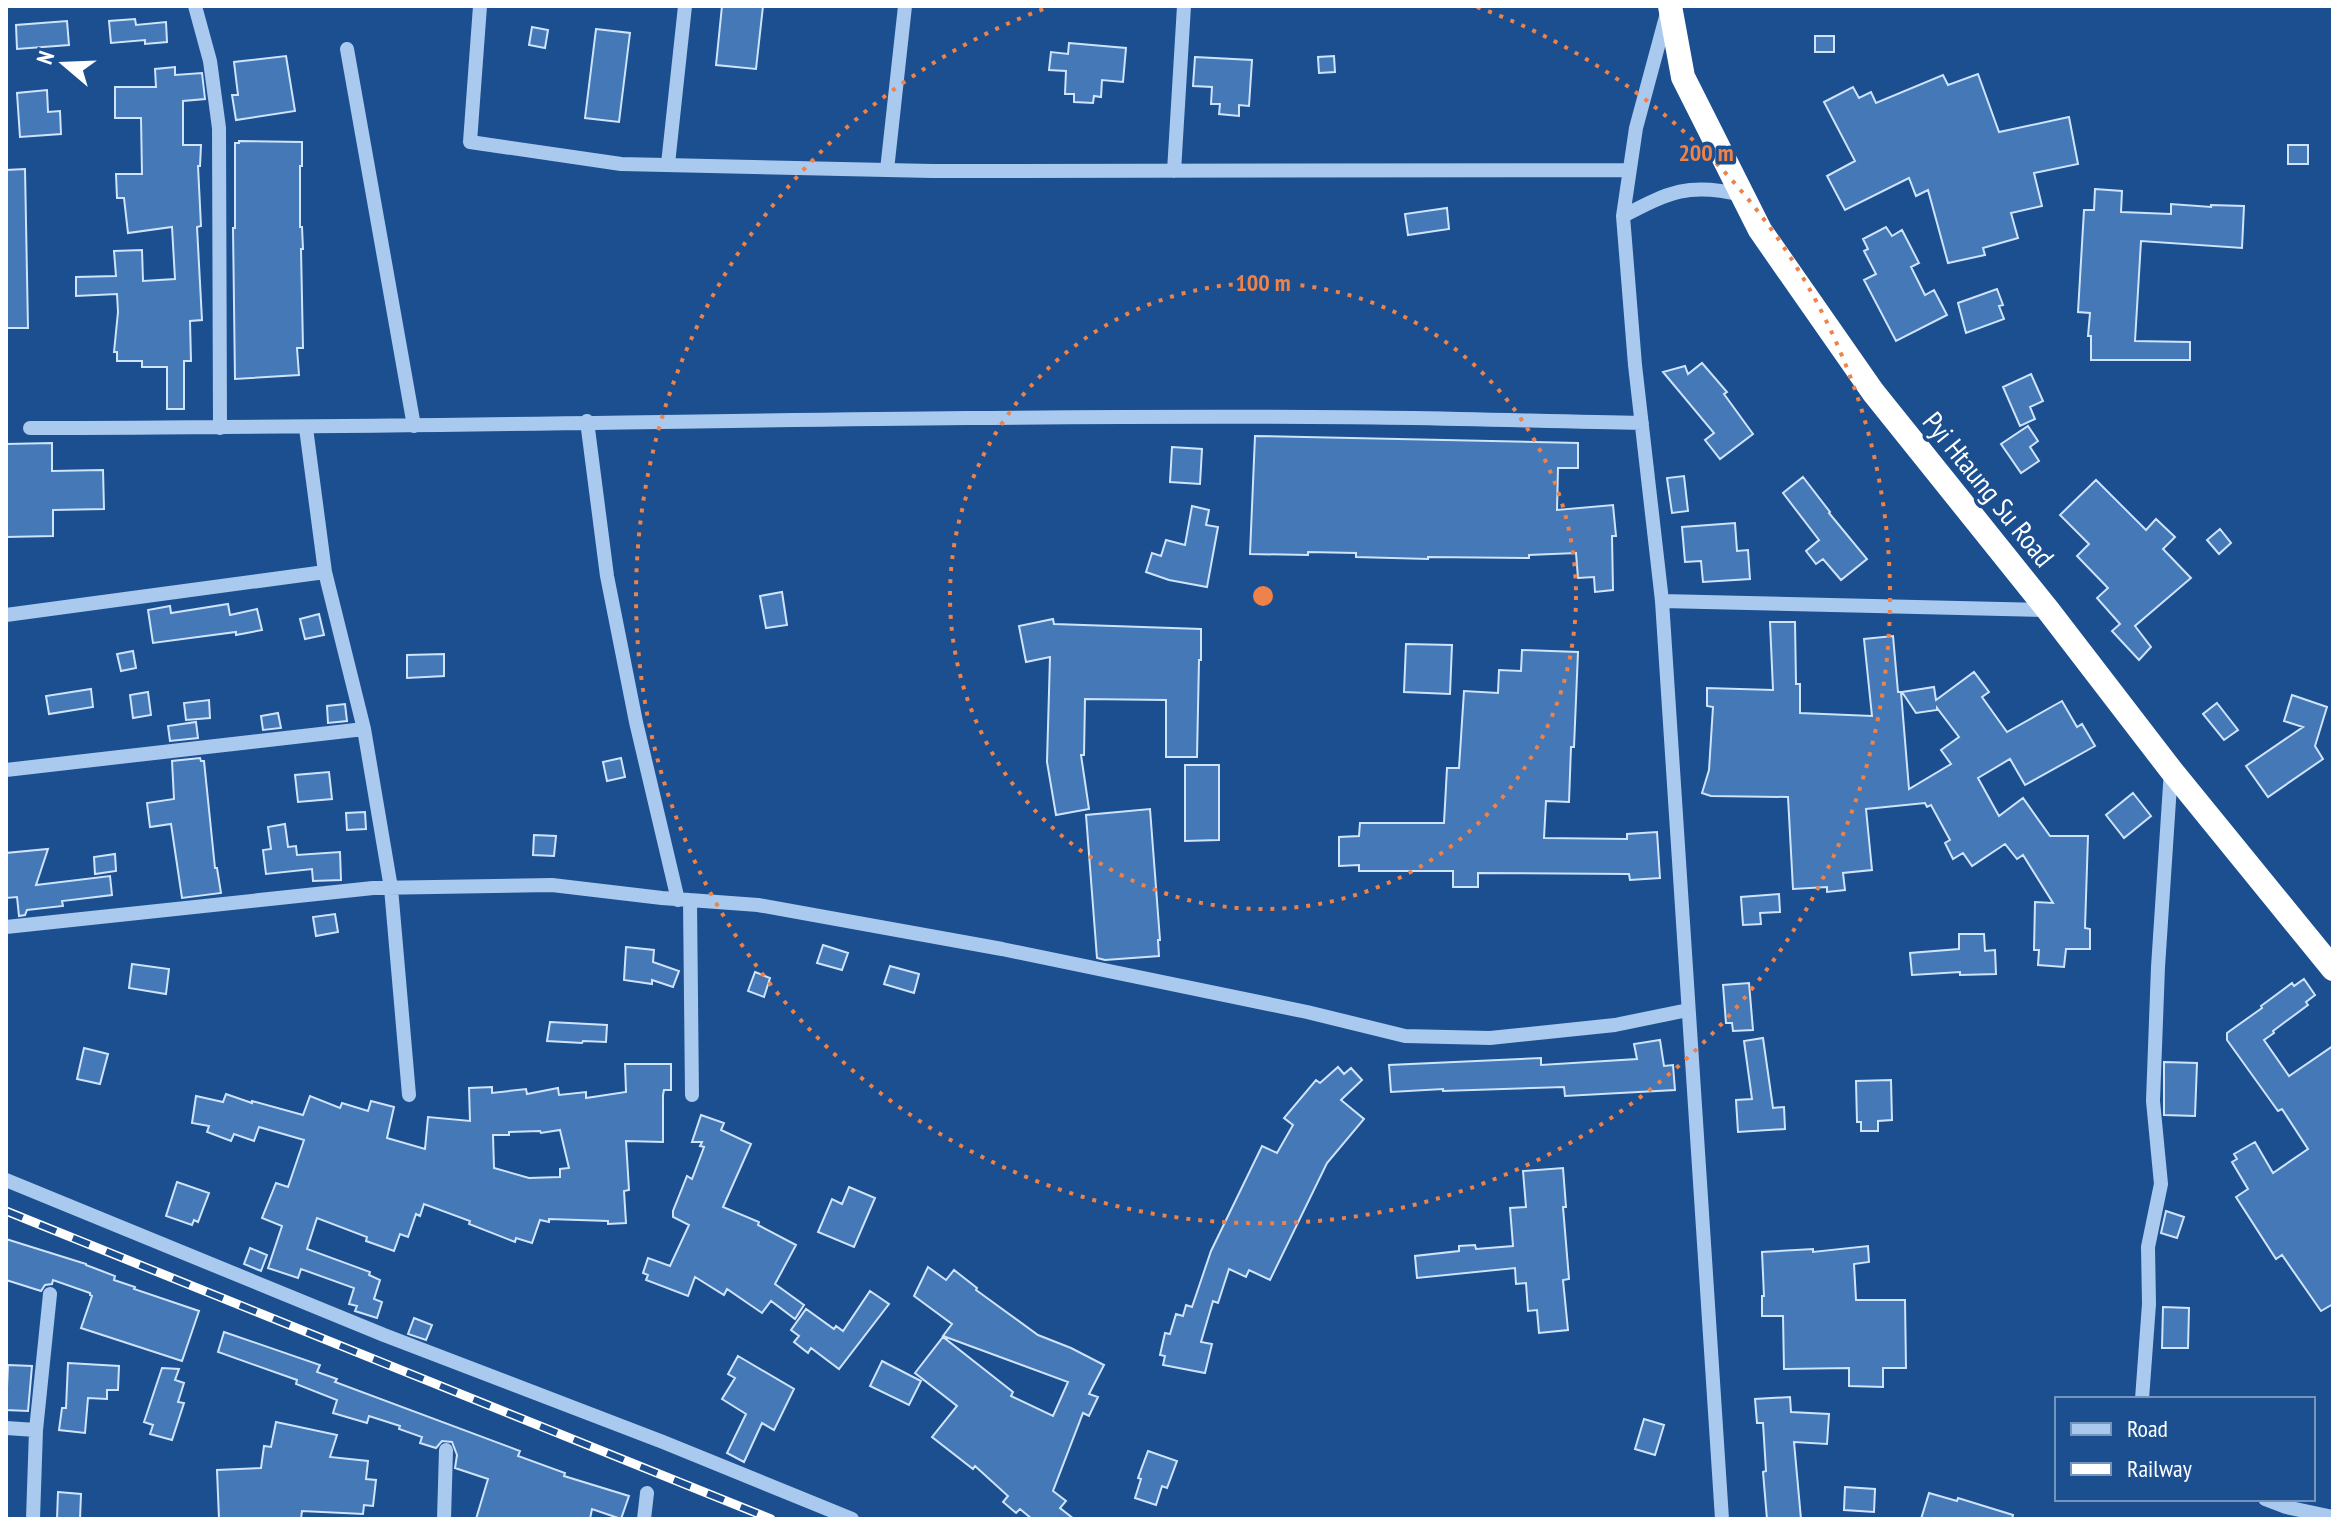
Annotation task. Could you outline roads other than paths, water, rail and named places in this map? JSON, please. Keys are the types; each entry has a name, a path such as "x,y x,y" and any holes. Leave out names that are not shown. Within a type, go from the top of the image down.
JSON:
{"highway":[{"name":"Pyi Htaung Su Road","path":"1670,6 1683,77 1760,230 1873,392 2048,610 2171,770 2333,969"}],"street":[{"path":"195,6 210,61 219,128 220,428"},
{"path":"480,6 470,142 621,164 887,170 1629,170"},
{"path":"668,164 685,6"},
{"path":"887,170 905,6"},
{"path":"1174,171 1184,6"},
{"path":"1670,6 1636,128 1623,216 1662,601 1722,1519"},
{"path":"347,49 414,426"},
{"path":"1623,216 1661,196 1690,188 1723,190 1742,195"},
{"path":"30,428 1313,417 1642,423"},
{"path":"587,421 607,576 636,722 684,900 692,1095"},
{"path":"306,428 325,572 364,729 391,888 409,1095"},
{"path":"6,615 325,572"},
{"path":"1662,601 2048,610"},
{"path":"6,770 364,729"},
{"path":"2142,1397 2149,1304 2148,1247 2161,1184 2153,1101 2171,770"},
{"path":"6,927 391,888 552,885 758,905 1002,949 1307,1012 1405,1036 1490,1038 1615,1025 1688,1010"},
{"path":"6,1180 384,1335 663,1442 852,1519"},
{"path":"33,1519 36,1430 50,1294"},
{"path":"6,1428 36,1430"},
{"path":"444,1519 446,1450"},
{"path":"644,1519 647,1493"},
{"path":"2270,1501 2333,1517"}],"railway":[{"path":"6,1211 771,1519"}]}
